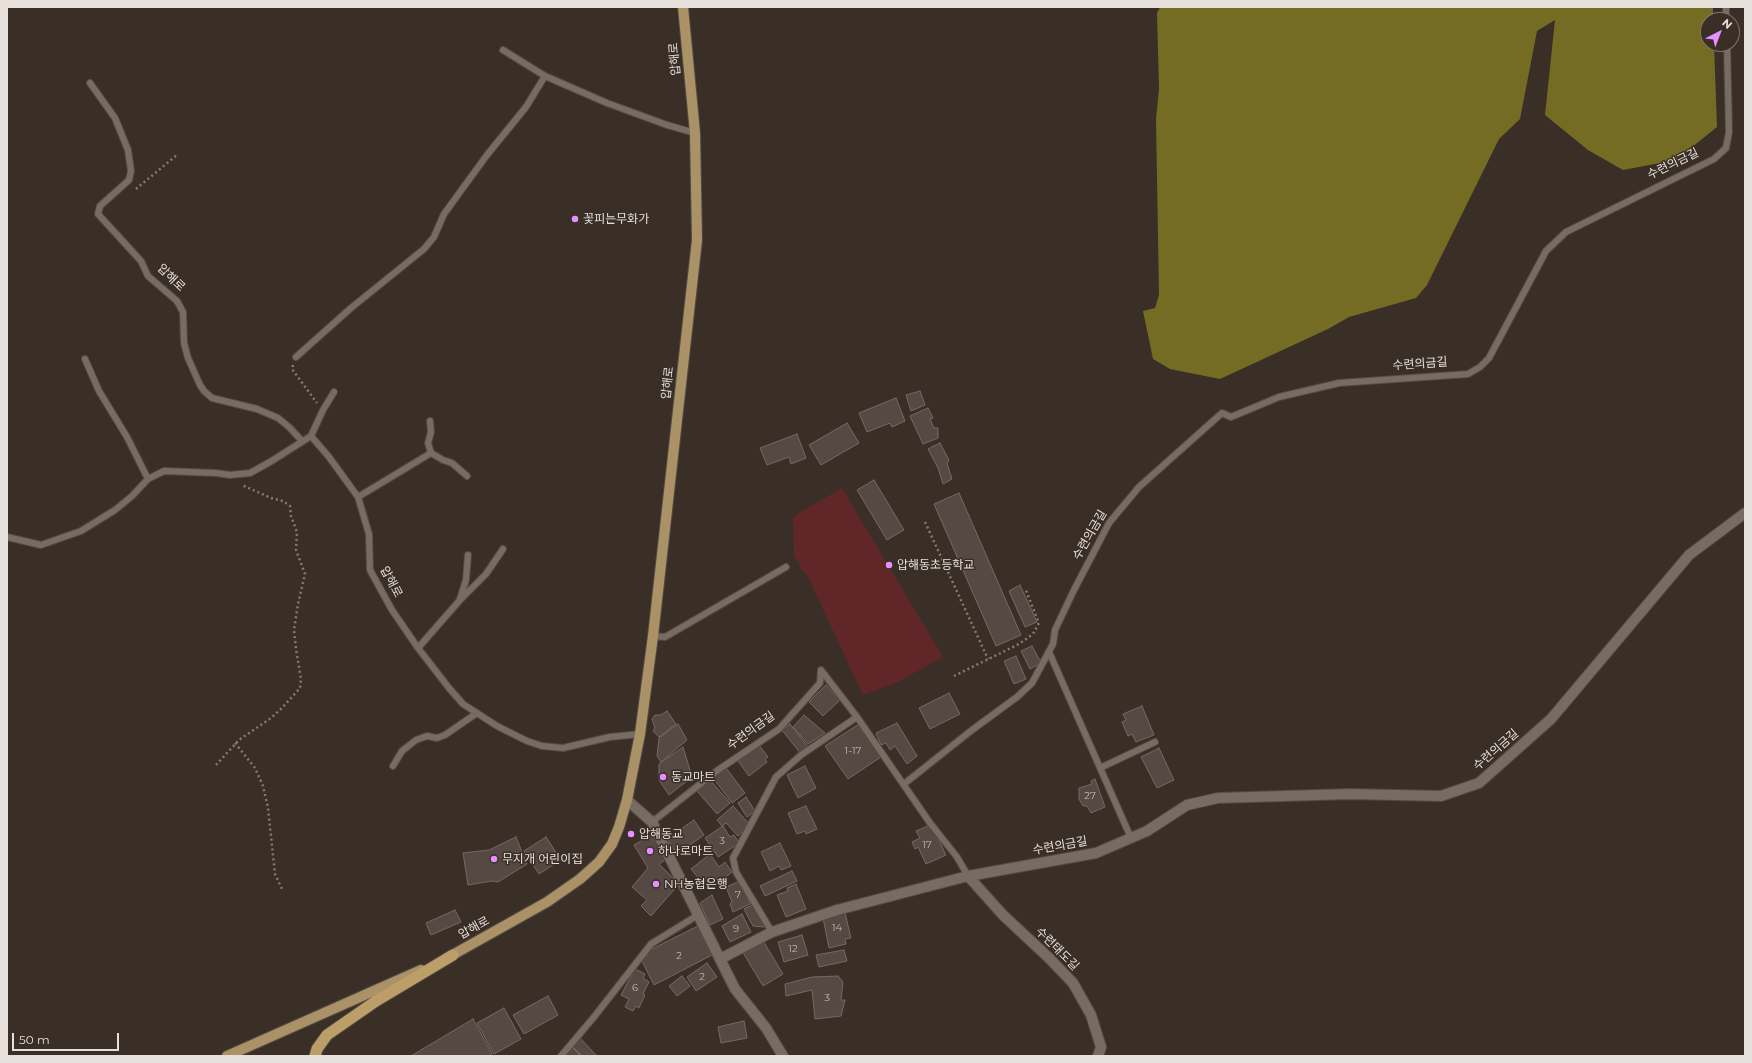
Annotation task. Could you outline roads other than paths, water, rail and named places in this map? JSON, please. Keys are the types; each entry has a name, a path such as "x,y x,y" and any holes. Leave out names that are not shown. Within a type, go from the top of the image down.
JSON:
{"highway":[{"path":"315,1056 317,1050 327,1036 376,1001 452,955"}],"main road":[{"name":"압해로","path":"227,1056 452,955 547,902 599,862 612,844 627,800 640,734 653,636 697,240 695,132 683,7"}],"street":[{"name":"수련의금길","path":"720,959 772,932 837,910 968,876 1096,853 1147,831 1187,805 1218,798 1350,794 1441,796 1479,782 1551,719 1689,555 1745,513"},
{"path":"627,800 652,822 735,989 766,1028 783,1056"},
{"name":"수련태도길","path":"968,876 1003,915 1049,958 1073,983 1091,1015 1101,1047 1098,1056"}],"lane":[{"path":"503,50 545,76 606,103 667,125 695,132"},
{"name":"수련의금길","path":"904,784 972,730 1017,697 1032,683 1053,644 1055,630 1109,523 1139,487 1222,413 1231,417 1280,397 1340,383 1468,374 1480,367 1489,358 1546,251 1566,232 1714,159 1726,148 1729,132 1727,52"},
{"path":"296,357 350,308 424,249 434,237 444,214 487,155 526,107 545,76"},
{"name":"압해로","path":"90,82 115,118 128,150 131,171 129,180 100,206 98,214 141,261 148,276 177,301 183,312 184,343 186,351 204,391 212,398 257,409 278,418 302,441"},
{"path":"85,359 99,391 127,437 148,478"},
{"path":"7,537 42,545 81,531 115,510 132,496 148,478 164,471 230,475 250,473 311,436 323,410 334,392"},
{"path":"430,421 431,432 428,443 431,453 443,460 452,462 467,476"},
{"name":"압해로","path":"311,436 329,457 358,497 369,534 370,570 392,610 418,648 463,704 477,714 528,741 542,746 563,748 610,737 640,734"},
{"path":"358,497 431,453"},
{"path":"418,648 460,600 486,574 503,549"},
{"path":"460,600 466,580 468,555"},
{"path":"653,636 665,637 786,567"},
{"path":"1049,652 1131,838"},
{"name":"수련의금길","path":"652,822 718,770 779,729 820,683 821,670 857,717 930,823 958,858 968,876"},
{"path":"393,766 402,751 410,745 427,736 437,738 445,735 477,714"},
{"path":"772,932 736,872 733,858 776,777 801,755 857,717"},
{"path":"1100,768 1156,742"},
{"path":"560,1056 594,1018 651,944 698,915"}],"place":[{"name":"꽃피는무화가","path":"575,219"},
{"name":"압해동초등학교","path":"889,565"},
{"name":"동교마트","path":"663,777"},
{"name":"압해동교","path":"631,834"},
{"name":"하나로마트","path":"650,851"},
{"name":"무지개 어린이집","path":"494,859"},
{"name":"NH농협은행","path":"656,884"}]}
